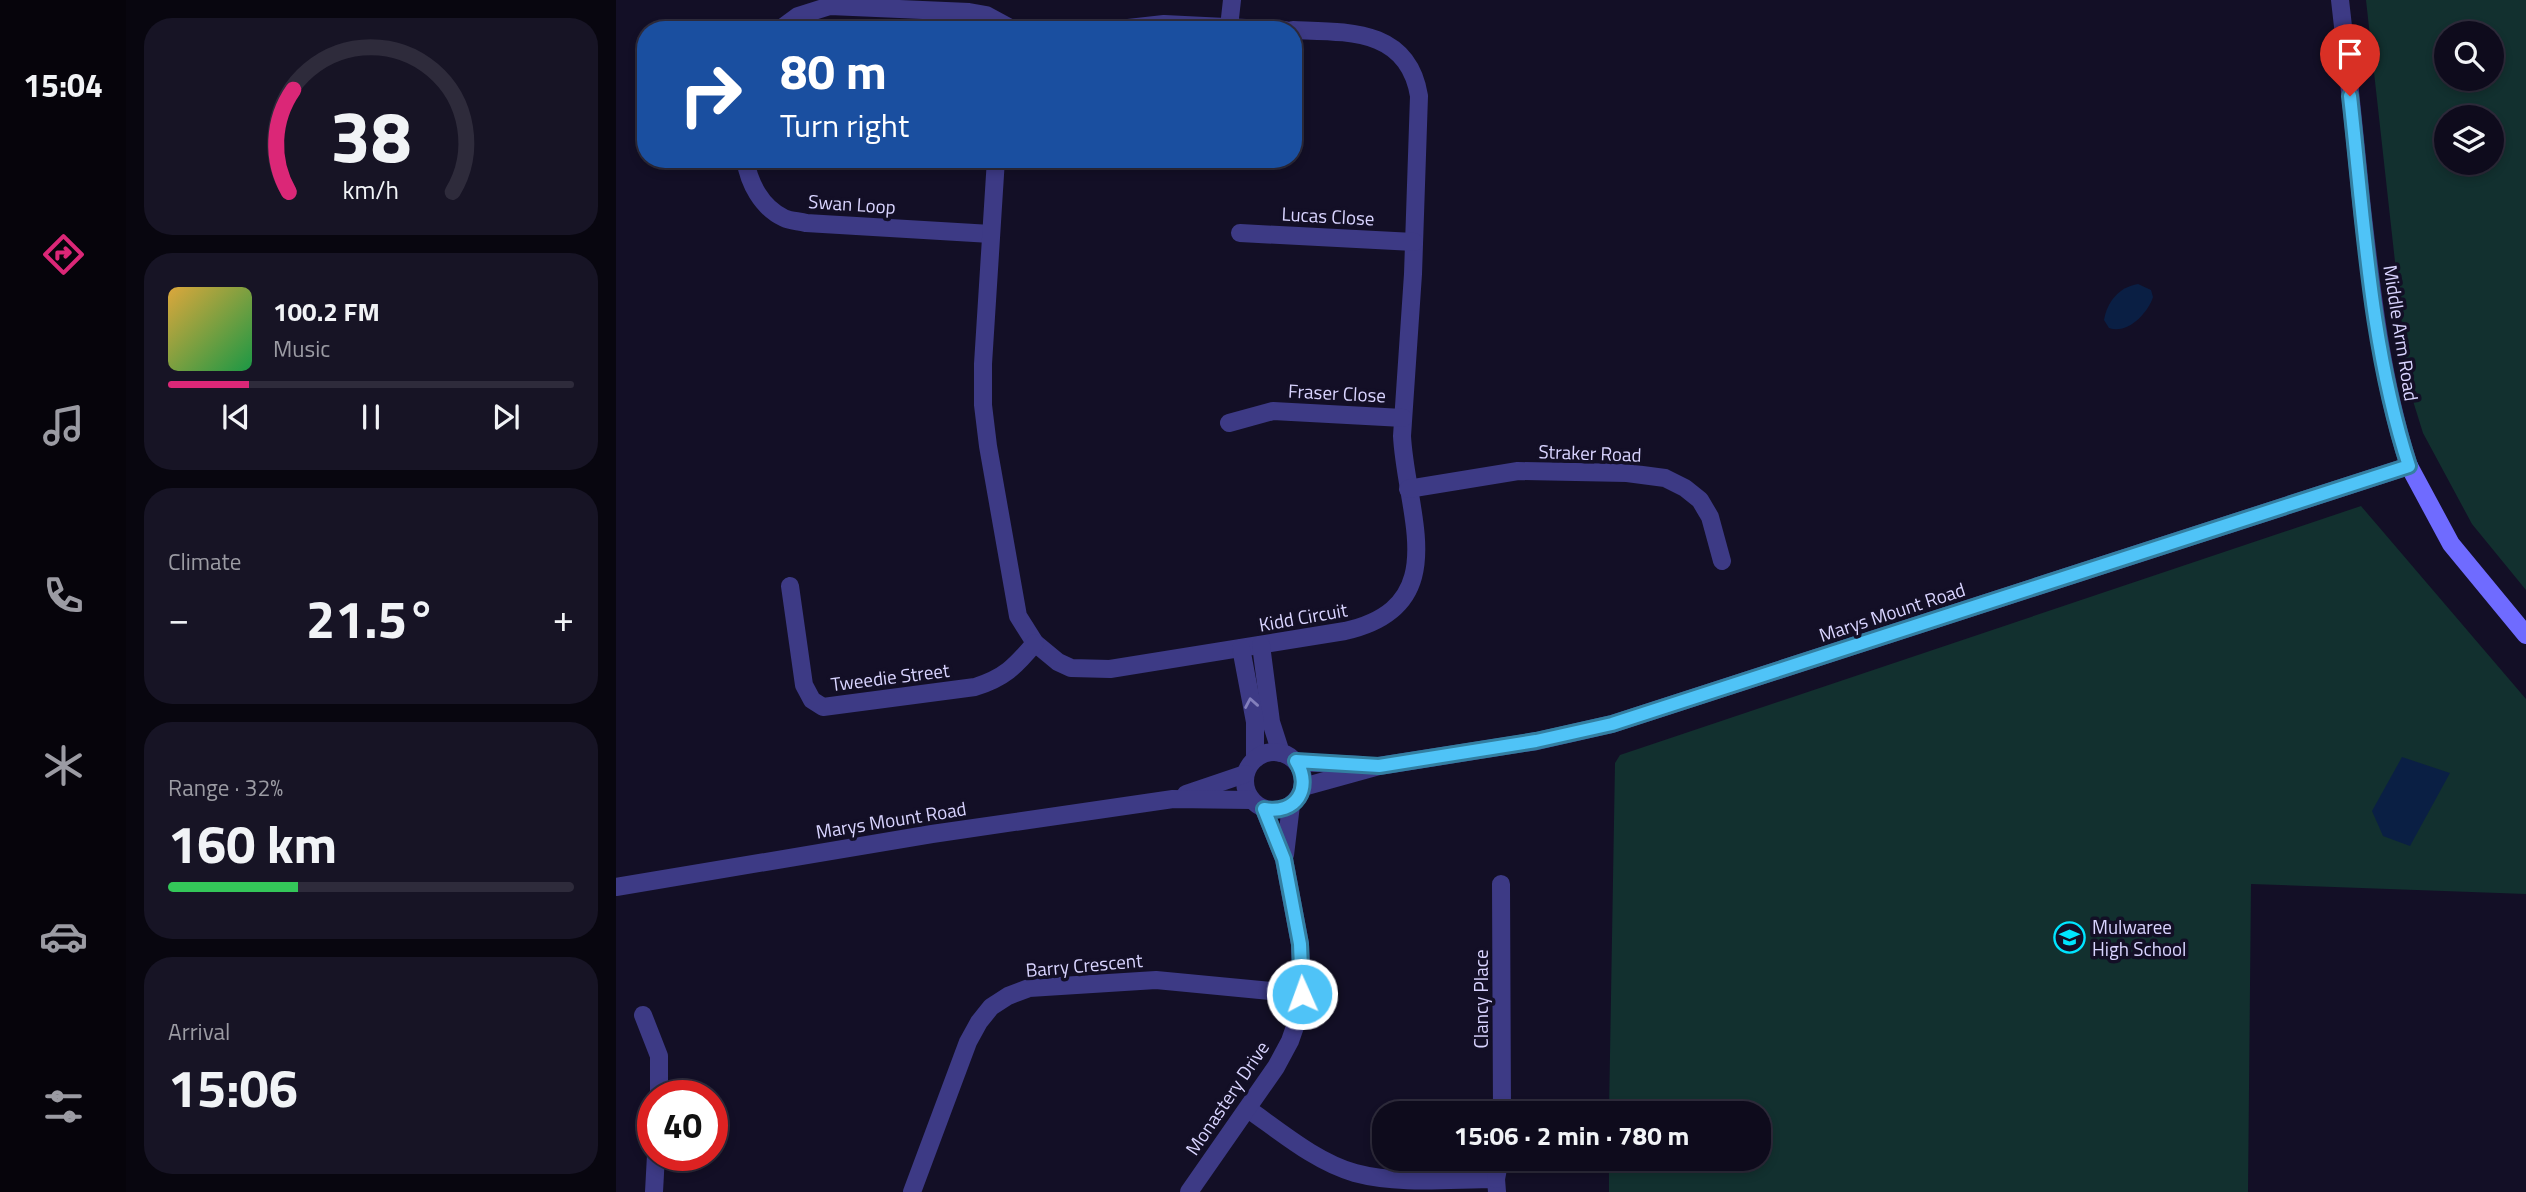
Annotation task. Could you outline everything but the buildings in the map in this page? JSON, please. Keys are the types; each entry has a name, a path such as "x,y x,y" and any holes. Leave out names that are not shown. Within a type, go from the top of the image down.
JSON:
{"main road":[{"name":"Middle Arm Road","path":"2409,466 2428,506 2451,544 2526,635"}],"street":[{"path":"1230,21 1232,0"},
{"name":"Middle Arm Road","path":"2340,0 2380,346 2387,389 2409,466"},
{"path":"794,21 813,10 848,5 969,12 986,15 997,21"},
{"name":"Kidd Circuit","path":"995,168 983,405 1018,615 1035,643 1058,662 1071,668 1090,670 1110,669 1365,627 1378,621 1400,602 1410,586 1418,558 1403,460 1420,118 1416,78 1399,55 1387,44 1372,37 1356,33 1302,30"},
{"name":"Swan Loop","path":"747,168 752,185 768,206 784,218 806,223 991,234"},
{"name":"Lucas Close","path":"1240,233 1414,242"},
{"name":"Fraser Close","path":"1229,423 1273,411 1403,418"},
{"name":"Marys Mount Road","path":"1303,787 1379,766 1536,741 1612,724 2409,466"},
{"name":"Straker Road","path":"1408,489 1518,471 1628,473 1665,478 1685,488 1700,500 1710,517 1722,561"},
{"name":"Tweedie Street","path":"790,586 804,685 812,700 823,707 975,687 991,682 1013,669 1035,643"},
{"path":"1241,648 1255,722 1250,767 1244,784 1258,805 1273,811 1291,805 1296,800 1303,787 1303,778 1288,757 1271,722 1261,645"},
{"path":"1250,767 1272,752 1288,757"},
{"name":"Marys Mount Road","path":"1288,757 1379,766"},
{"name":"Marys Mount Road","path":"1173,799 1250,767"},
{"name":"Marys Mount Road","path":"616,887 932,834 1173,799 1258,805"},
{"name":"Monastery Drive","path":"1189,1192 1248,1109 1290,1041 1298,1018 1302,994 1300,944 1284,859 1258,805"},
{"name":"Monastery Drive","path":"1284,859 1291,805"},
{"name":"Clancy Place","path":"1501,884 1502,1101"},
{"name":"Barry Crescent","path":"912,1192 968,1042 991,1007 1008,996 1029,988 1156,980 1302,994"},
{"path":"643,1015 659,1056 659,1080"},
{"path":"1248,1109 1326,1161 1354,1173 1389,1179 1497,1185"},
{"path":"654,1192 655,1171"}],"green space":[{"path":"2366,0 2526,0 2526,590 2472,524 2423,433 2409,388"},
{"name":"Mulwaree High School","path":"2361,506 2526,699 2526,894 2251,884 2248,1192 1609,1192 1609,1171 1771,1171 1771,1101 1609,1101 1615,763 1620,755"}],"water":[{"path":"2138,284 2151,290 2153,297 2147,310 2130,325 2109,328 2104,320 2111,301 2125,288"},
{"path":"2402,757 2450,773 2410,846 2383,836 2372,811"}],"place":[{"name":"Mulwaree High School","path":"2069,938"}],"route":[{"path":"1302,994 1300,944 1284,859 1264,809 1282,809 1296,800 1303,787 1301,769 1296,761 1379,766 1536,741 1612,724 2409,466 2387,389 2380,346 2350,96"}]}
